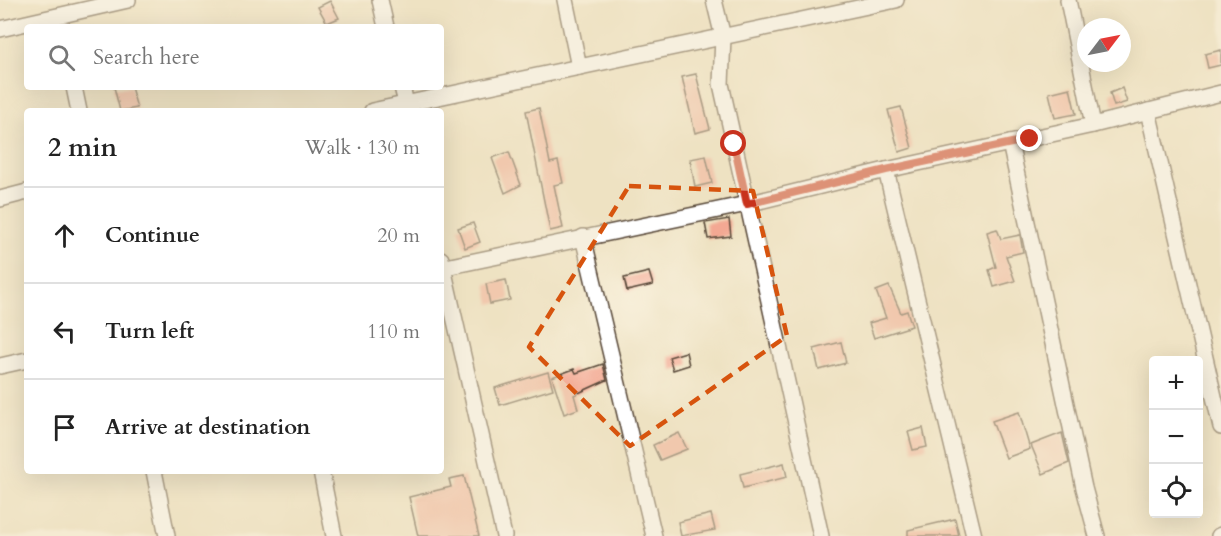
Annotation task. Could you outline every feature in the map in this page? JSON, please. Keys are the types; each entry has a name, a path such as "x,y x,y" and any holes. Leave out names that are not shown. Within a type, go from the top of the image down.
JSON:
{"street":[{"path":"37,24 59,21 128,0"},
{"path":"380,0 385,24"},
{"path":"565,0 579,67"},
{"path":"714,0 723,37 721,84 821,536"},
{"path":"403,90 407,107 579,67 896,0"},
{"path":"1068,0 1093,125"},
{"path":"0,29 24,26"},
{"path":"75,90 78,108"},
{"path":"444,264 747,204 886,170 1093,125 1221,93"},
{"path":"1148,111 1221,427"},
{"path":"1010,143 1084,488 1097,536"},
{"path":"886,170 974,536"},
{"path":"0,199 24,193"},
{"path":"583,237 654,536"},
{"path":"444,273 504,536"},
{"path":"0,366 24,361"},
{"path":"155,474 167,536"},
{"path":"322,474 334,536"}],"highlighted area":[{"path":"629,186 753,191 787,336 630,446 529,347"}],"building":[{"path":"330,1 339,18 327,23 318,7"},
{"path":"1221,50 1221,65 1208,68 1205,54"},
{"path":"696,74 710,129 695,133 682,77"},
{"path":"1070,88 1076,114 1055,118 1049,93"},
{"path":"1122,88 1127,102 1114,106 1110,93"},
{"path":"115,90 132,90 137,108 119,108"},
{"path":"901,107 912,148 899,152 888,110"},
{"path":"539,108 550,163 558,161 563,183 554,185 563,228 550,231 526,111"},
{"path":"509,152 521,185 505,193 492,158"},
{"path":"706,156 712,183 695,187 690,159"},
{"path":"729,219 731,236 708,239 705,223"},
{"path":"473,223 480,242 465,248 458,228"},
{"path":"997,229 1001,239 1020,235 1023,252 1006,256 1015,281 994,287 989,270 996,267 987,232"},
{"path":"649,272 653,285 627,291 624,278"},
{"path":"506,280 510,300 490,304 486,284"},
{"path":"889,286 901,313 907,311 912,326 874,338 869,323 886,318 876,291"},
{"path":"841,342 846,363 819,370 814,349"},
{"path":"686,352 689,365 673,370 669,357"},
{"path":"603,364 607,380 574,395 578,409 564,414 552,377 574,369 576,373"},
{"path":"548,372 553,389 500,405 495,388"},
{"path":"1019,412 1030,449 1006,458 992,421"},
{"path":"923,428 927,447 913,450 908,432"},
{"path":"679,433 687,449 660,460 653,445"},
{"path":"1062,433 1069,463 1043,474 1031,445"},
{"path":"784,463 787,477 743,488 740,474"},
{"path":"464,476 479,536 418,536 409,497 451,487 449,479"},
{"path":"711,514 715,530 681,536 678,522"},
{"path":"955,519 959,536 908,536 908,530"}],"route":[{"path":"734,144 747,204 886,170 1030,139"}]}
